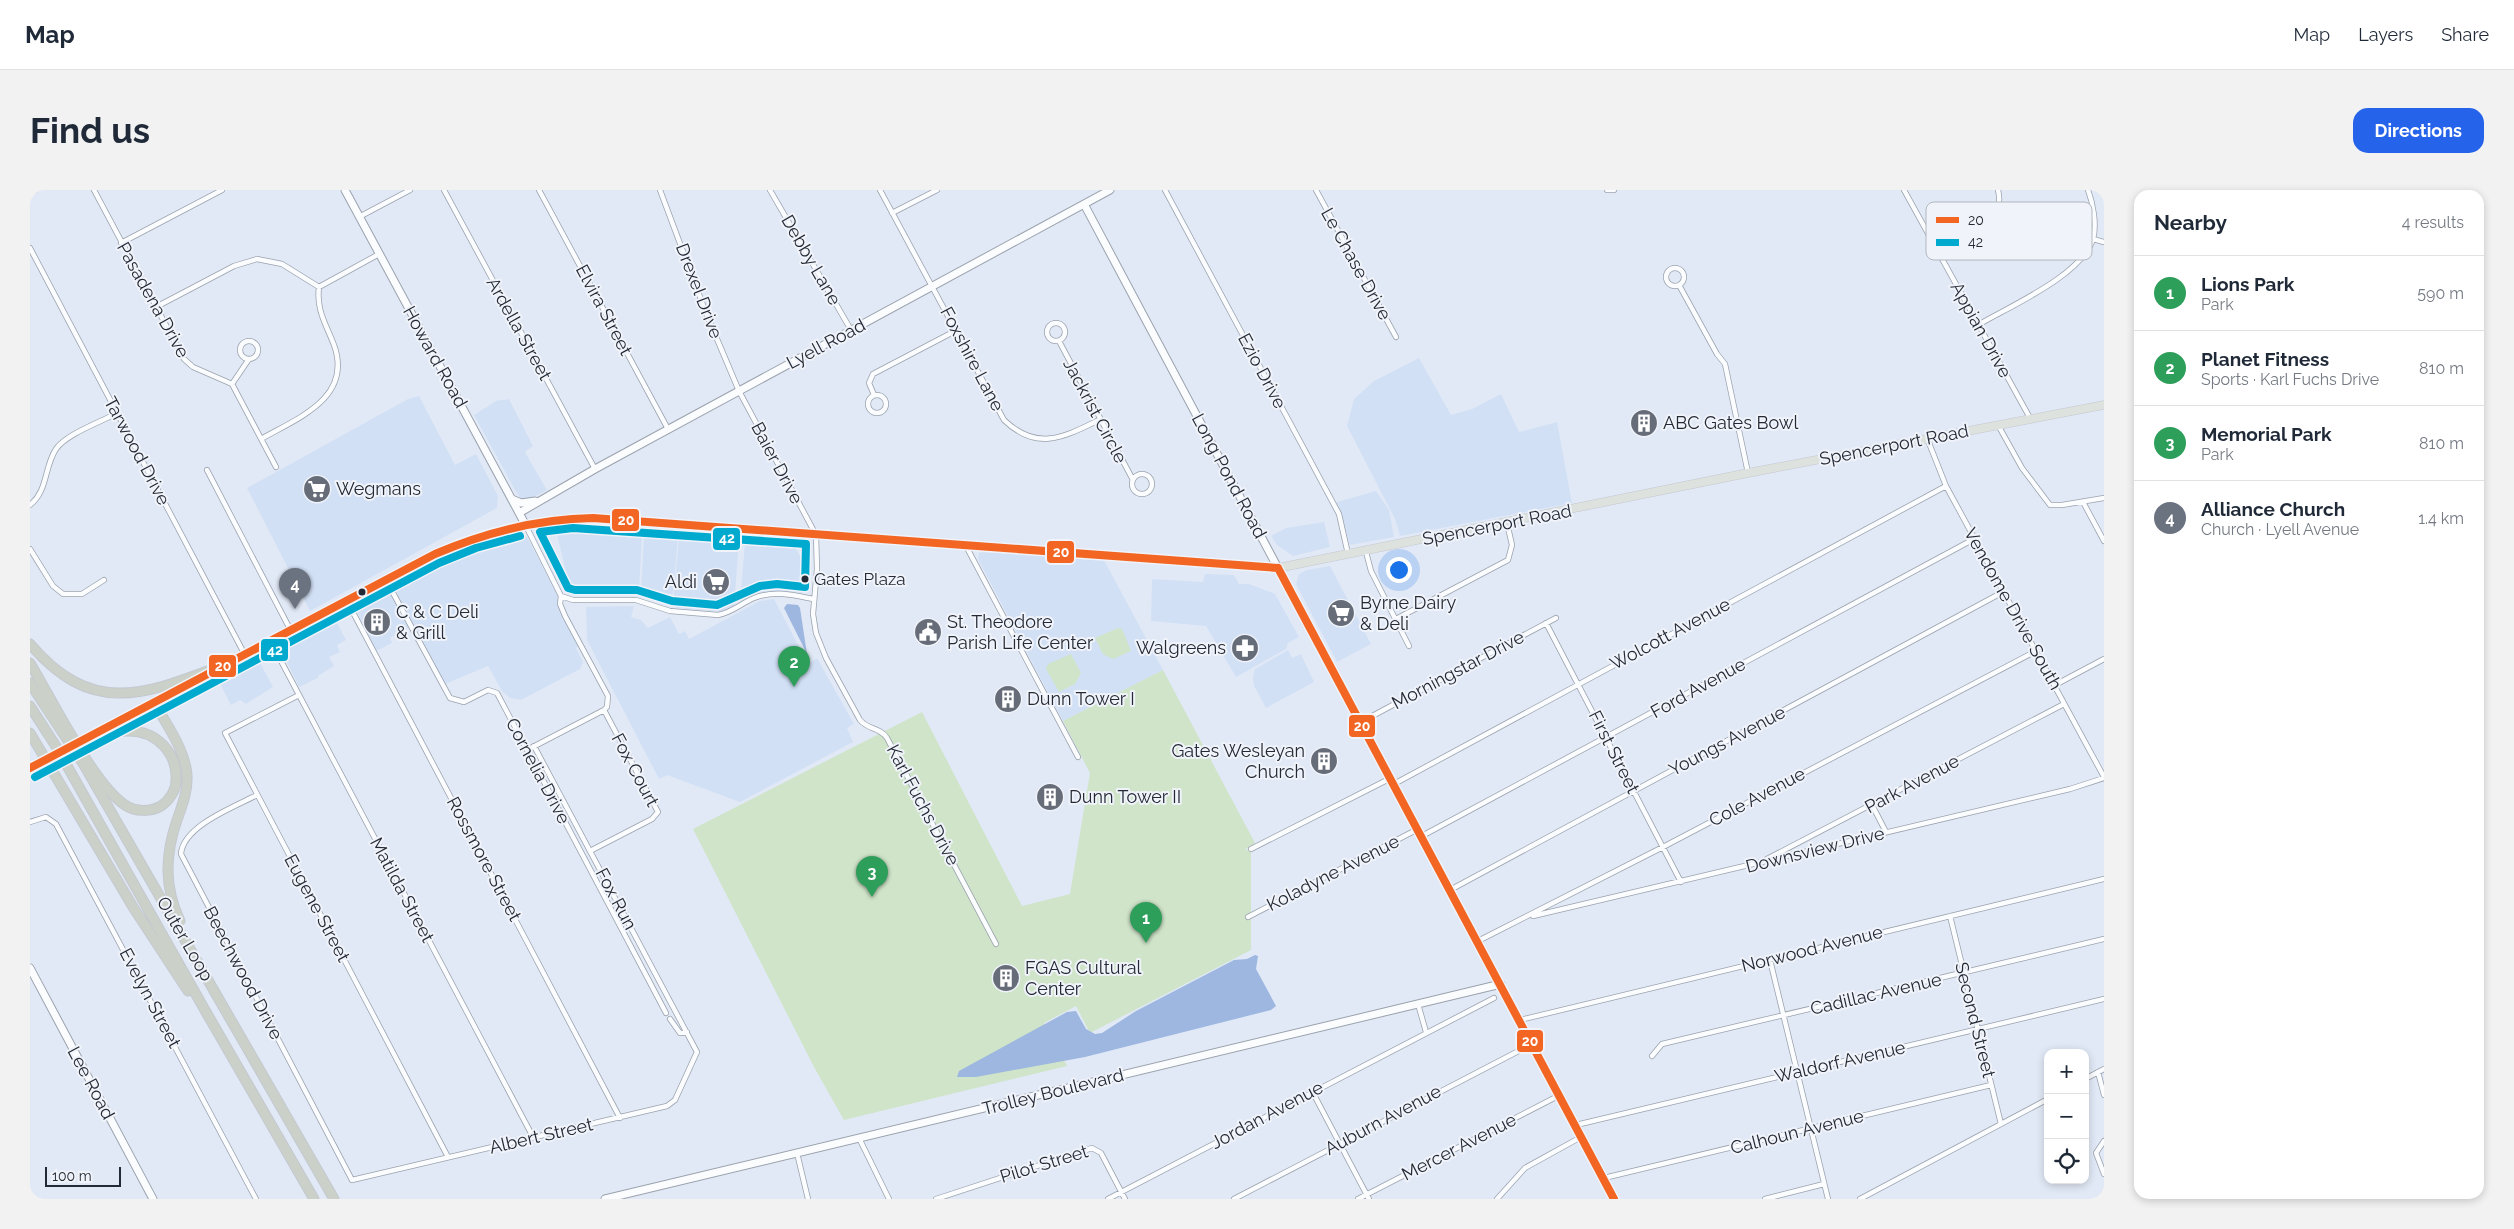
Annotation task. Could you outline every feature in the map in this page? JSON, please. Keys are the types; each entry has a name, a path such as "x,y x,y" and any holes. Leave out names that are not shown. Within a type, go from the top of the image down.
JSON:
{"highway":[{"path":"30,644 43,659 69,680 90,689 113,694 131,693 158,687 241,658"},
{"path":"30,663 99,777 126,806 138,810 150,810 161,806 170,797 176,787 177,769 171,752 164,745 141,732 128,730 93,734"},
{"name":"Outer Loop","path":"30,683 100,792 334,1199"},
{"path":"154,702 178,747 187,775 185,794 169,849 167,868 169,885 177,913 212,984"},
{"name":"Outer Loop","path":"30,706 58,748 206,1012 314,1199"},
{"path":"30,733 133,907 191,996 206,1012"},
{"path":"99,777 100,792"}],"main road":[{"name":"Spencerport Road","path":"33,766 455,545 525,524 569,517 592,518 1278,568 1348,556 1748,473 2104,404"}],"street":[{"path":"30,193 35,190"},
{"name":"Pasadena Drive","path":"94,190 188,364 232,384"},
{"path":"122,243 222,190"},
{"name":"Howard Road","path":"345,190 525,524"},
{"path":"359,217 410,190"},
{"name":"Ardella Street","path":"444,190 595,469"},
{"name":"Elvira Street","path":"539,190 668,429"},
{"name":"Drexel Drive","path":"660,190 706,313 739,391"},
{"name":"Debby Lane","path":"770,190 851,330"},
{"name":"Foxshire Lane","path":"880,190 957,330 999,412 1011,426 1020,432 1040,438 1059,438 1099,420"},
{"path":"892,213 937,190"},
{"name":"Lyell Road","path":"520,513 542,498 668,429 1110,190"},
{"name":"Ezio Drive","path":"1165,190 1339,514 1348,556"},
{"name":"Le Chase Drive","path":"1316,190 1396,337"},
{"path":"1608,190 1614,190"},
{"name":"Appian Drive","path":"1904,190 1926,230"},
{"name":"Long Pond Road","path":"1084,204 1560,1094 1614,1199"},
{"path":"2092,206 2093,239 2104,242"},
{"name":"Tarwood Drive","path":"30,248 117,413 241,658"},
{"path":"319,287 379,254"},
{"path":"156,307 234,266 257,258 282,264 319,287"},
{"name":"Appian Drive","path":"1942,260 2030,418"},
{"path":"1978,325 2064,276 2079,260"},
{"path":"1675,268 1683,272 1683,280 1679,285 1671,285 1666,280 1666,274 1670,270 1675,268"},
{"path":"1679,285 1717,354 1725,364 1748,473"},
{"path":"261,439 316,407 334,384 338,360 319,308 319,287"},
{"name":"Jackrist Circle","path":"1052,323 1059,323 1065,329 1064,336 1059,342 1052,341 1047,336 1046,330 1052,323"},
{"path":"874,396 870,383 873,374 957,330"},
{"path":"249,359 243,357 240,351 241,345 249,340 255,342 259,350 254,358 249,359 232,384 276,467"},
{"name":"Jackrist Circle","path":"1059,342 1099,420 1133,480 1133,490 1138,494 1147,493 1151,488 1150,478 1144,475 1137,476 1133,480"},
{"name":"Baier Drive","path":"739,391 816,535"},
{"path":"880,395 886,401 886,407 880,413 874,413 869,409 868,403 874,396 880,395"},
{"path":"30,506 40,495 52,458 60,444 117,413"},
{"path":"1998,425 2022,468 2050,505 2104,498"},
{"name":"Vendome Drive South","path":"1927,438 1946,486 2104,778"},
{"path":"207,470 291,631"},
{"name":"Wolcott Avenue","path":"1251,849 1392,781 1578,684 1946,486"},
{"name":"Lyell Road","path":"512,499 528,503 542,498"},
{"path":"2083,502 2104,541"},
{"path":"1396,618 1508,560 1512,546 1507,523"},
{"path":"525,524 562,596 562,610 608,696 607,707 604,710 527,750"},
{"name":"Karl Fuchs Drive","path":"816,535 817,569 813,599 814,625 826,658 860,720 870,727 880,730 887,738 996,944"},
{"name":"Ford Avenue","path":"1422,836 1974,539"},
{"path":"966,546 1078,757"},
{"path":"30,549 53,586 63,594 82,594 104,580"},
{"path":"1366,552 1371,571 1409,646"},
{"name":"Cornelia Drive","path":"386,580 450,698 464,702 488,690 497,693 666,1013"},
{"name":"Youngs Avenue","path":"1450,890 2003,592"},
{"path":"562,596 573,600 636,600 670,612 718,615 772,593 813,599"},
{"name":"Rossmore Street","path":"347,601 620,1118"},
{"name":"Morningstar Drive","path":"1361,722 1556,618"},
{"name":"First Street","path":"1546,623 1681,882"},
{"name":"Matilda Street","path":"271,642 534,1137"},
{"name":"Cole Avenue","path":"1478,941 1663,847 2036,651"},
{"path":"2055,685 2104,659"},
{"name":"Eugene Street","path":"298,694 225,733 448,1157"},
{"name":"Park Avenue","path":"1759,864 2064,704"},
{"name":"Fox Court","path":"590,851 652,819 658,812 604,710"},
{"name":"Fox Run","path":"534,746 697,1052"},
{"name":"Downsview Drive","path":"1525,918 1759,864 2104,778"},
{"name":"Beechwood Drive","path":"257,795 194,830 184,841 181,854 352,1180"},
{"path":"1872,805 1886,832"},
{"name":"Evelyn Street","path":"30,822 46,816 56,824 256,1199"},
{"name":"Koladyne Avenue","path":"1248,917 1418,829"},
{"name":"Norwood Avenue","path":"1520,1020 2104,879"},
{"name":"Second Street","path":"1950,916 2001,1124"},
{"name":"Cadillac Avenue","path":"1652,1056 1662,1044 2104,939"},
{"path":"1770,960 1828,1199"},
{"name":"Lee Road","path":"30,968 152,1199"},
{"name":"Trolley Boulevard","path":"605,1199 1501,984"},
{"name":"Jordan Avenue","path":"1108,1199 1494,998"},
{"name":"Waldorf Avenue","path":"1576,1125 2104,999"},
{"path":"1418,1004 1426,1032"},
{"path":"670,1019 676,1030 680,1033 687,1032"},
{"name":"Auburn Avenue","path":"1234,1199 1532,1043"},
{"name":"Albert Street","path":"352,1180 620,1118 672,1103 697,1052"},
{"path":"2089,1077 2104,1069"},
{"path":"2098,1072 2104,1095"},
{"name":"Calhoun Avenue","path":"1604,1178 1991,1085"},
{"path":"1312,1092 1368,1197"},
{"name":"Mercer Avenue","path":"1358,1199 1368,1197 1560,1094"},
{"path":"1860,1199 2044,1101"},
{"path":"1500,1198 1525,1168 1582,1137"},
{"path":"859,1138 889,1199"},
{"path":"2104,1141 2096,1153 2104,1174"},
{"name":"Pilot Street","path":"936,1199 1092,1148 1101,1153 1125,1199"},
{"path":"797,1153 808,1199"},
{"path":"1765,1199 1824,1184"}],"shaded area":[{"path":"1419,358 1451,415 1472,409 1501,394 1519,432 1557,422 1572,503 1400,536 1395,519 1347,426 1354,399 1374,381"},
{"path":"419,396 455,465 476,454 498,496 497,508 310,611 247,488 408,399"},
{"path":"509,399 533,446 525,452 547,490 528,500 521,499 515,490 474,415 496,401"},
{"path":"1376,491 1389,510 1394,537 1350,545 1337,502"},
{"path":"1324,522 1330,547 1293,556 1277,545 1271,536 1286,528"},
{"path":"615,533 642,535 639,592 618,590 609,593 571,594 557,534"},
{"path":"520,534 527,537 583,643 576,648 583,662 580,669 521,700 510,698 502,691 488,666 445,684 398,596 395,584 460,551"},
{"path":"644,535 678,537 673,594 641,592"},
{"path":"679,538 739,541 734,606 722,612 676,608 673,603"},
{"path":"745,542 795,547 803,561 808,561 803,593 769,591 755,595 740,603"},
{"path":"979,553 1104,560 1163,670 1063,721 978,559"},
{"path":"1330,566 1371,644 1337,662 1296,584 1299,574 1307,570"},
{"path":"1205,574 1234,575 1239,584 1249,584 1275,594 1299,637 1288,643 1286,649 1236,677 1206,626 1151,621 1152,579 1203,582"},
{"path":"383,589 388,590 409,627 390,638 392,643 376,651 355,607 358,602"},
{"path":"774,599 808,664 817,658 854,724 847,728 853,742 740,802 667,775 659,779 587,640 586,607 634,606 631,617 641,620 648,628 670,617 679,634 685,631 689,639 760,601"},
{"path":"335,619 346,640 337,645 340,652 329,657 334,666 318,676 318,678 299,687 280,648"},
{"path":"1288,650 1292,658 1301,654 1314,682 1266,708 1254,686 1253,677 1255,669"},
{"path":"258,659 273,687 246,704 240,700 231,705 218,680"}],"green space":[{"path":"1118,628 1122,629 1131,651 1113,659 1103,654 1095,638"},
{"path":"1071,654 1081,673 1075,684 1059,692 1046,669 1048,664"},
{"path":"1163,670 1255,843 1244,850 1251,849 1251,950 1090,1033 1076,1006 1044,1023 1067,1066 844,1120 814,1067 693,829 922,712 1022,906 1070,894 1090,773 1063,721"}],"water":[{"path":"787,604 798,605 800,608 807,654 784,608"},
{"path":"1255,955 1258,956 1256,969 1276,1006 1271,1010 1085,1057 976,1077 957,1077 959,1071 1067,1012 1076,1011 1086,1029 1095,1034 1102,1033 1136,1011 1234,960 1247,959"}],"transit line":[{"name":"20","path":"30,768 435,554 473,539 532,524 593,518 1278,568"},
{"name":"42","path":"573,528 806,544 805,587 777,584 760,586 717,605 672,601 637,590 575,590 568,588 540,532 573,528"},
{"name":"42","path":"35,777 439,563 476,548 520,536"},
{"name":"20","path":"1278,568 1614,1199"}],"place":[{"name":"ABC Gates Bowl","path":"1644,423"},
{"name":"Wegmans","path":"317,489"},
{"name":"Gates Plaza","path":"805,579"},
{"name":"Aldi","path":"716,582"},
{"name":"Alliance Church","path":"295,609"},
{"name":"Byrne Dairy & Deli","path":"1341,613"},
{"name":"C & C Deli & Grill","path":"377,622"},
{"name":"St. Theodore Parish Life Center","path":"928,632"},
{"name":"Walgreens","path":"1245,648"},
{"name":"Planet Fitness","path":"794,687"},
{"name":"Dunn Tower I","path":"1008,699"},
{"name":"Gates Wesleyan Church","path":"1324,761"},
{"name":"Dunn Tower II","path":"1050,797"},
{"name":"Memorial Park","path":"872,897"},
{"name":"Lions Park","path":"1146,943"},
{"name":"FGAS Cultural Center","path":"1006,978"}]}
